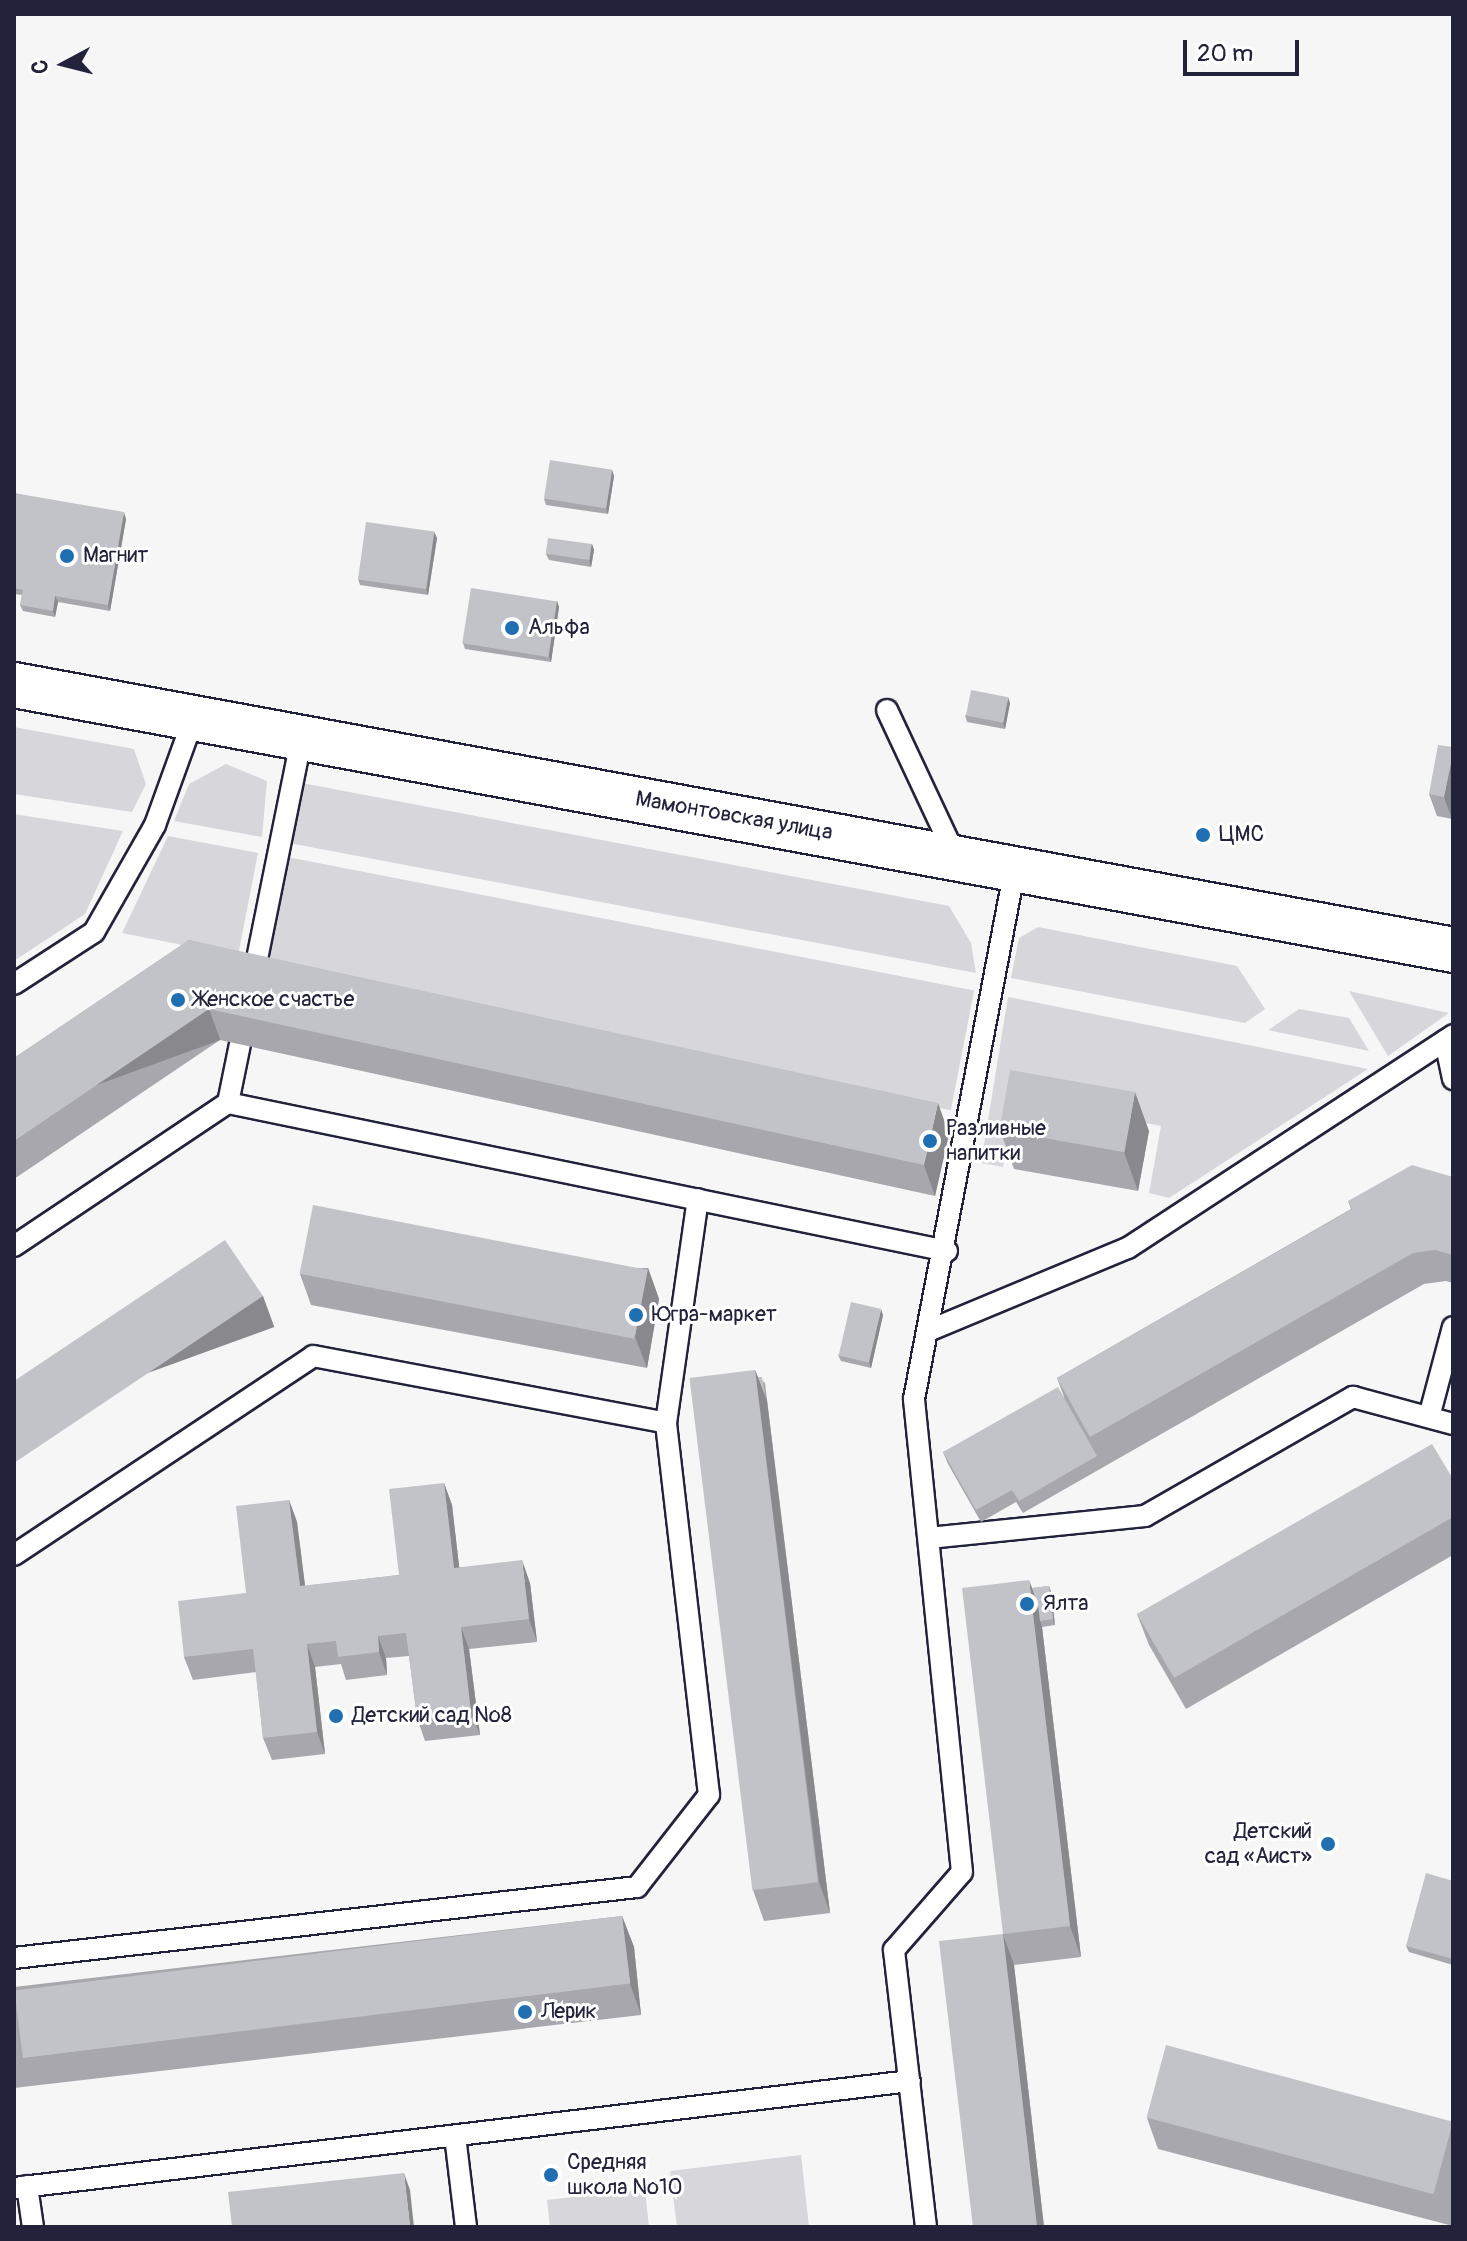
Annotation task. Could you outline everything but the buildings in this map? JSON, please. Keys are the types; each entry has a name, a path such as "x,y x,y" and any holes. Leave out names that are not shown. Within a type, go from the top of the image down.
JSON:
{"main road":[{"name":"Мамонтовская улица","path":"14,685 1453,950"}],"lane":[{"path":"887,710 956,857"},
{"path":"14,984 94,932 155,825 194,717"},
{"path":"252,983 302,736"},
{"path":"926,2227 894,1950 962,1872 914,1399 933,1329 1015,868"},
{"path":"933,1329 1128,1248 1449,1038 1453,1079"},
{"path":"14,1246 228,1103 240,1044"},
{"path":"228,1103 947,1251"},
{"path":"14,1958 637,1887 709,1795 666,1423 698,1199"},
{"path":"1429,1417 1453,1327"},
{"path":"14,1555 313,1356 666,1423"},
{"path":"929,1538 1145,1516 1353,1397 1453,1424"},
{"path":"33,2227 21,2187 910,2081"},
{"path":"455,2136 466,2227"}],"shaded area":[{"path":"14,727 134,749 146,784 132,812 14,794"},
{"path":"226,764 267,781 262,837 174,821 189,784"},
{"path":"302,783 949,906 971,943 976,973 289,843"},
{"path":"14,814 123,831 85,914 14,961"},
{"path":"168,836 258,853 238,956 122,933"},
{"path":"287,857 974,991 951,1110 264,977"},
{"path":"1038,927 1237,966 1265,1009 1245,1023 1011,978 1019,938"},
{"path":"1349,991 1449,1013 1388,1056"},
{"path":"1008,997 1368,1069 1169,1198 1149,1193 1161,1126 1016,1098 1003,1167 981,1163"},
{"path":"1299,1009 1349,1018 1369,1051 1268,1030"},
{"path":"801,2155 809,2227 677,2227 670,2171"},
{"path":"645,2189 649,2227 550,2227 547,2200"}],"place":[{"name":"Магнит","path":"67,556"},
{"name":"Альфа","path":"512,628"},
{"name":"ЦМС","path":"1203,835"},
{"name":"Женское счастье","path":"178,1000"},
{"name":"Разливные напитки","path":"930,1141"},
{"name":"Югра-маркет","path":"636,1315"},
{"name":"Ялта","path":"1027,1604"},
{"name":"Детский сад №8","path":"336,1716"},
{"name":"Детский сад «Аист»","path":"1328,1844"},
{"name":"Лерик","path":"525,2012"},
{"name":"Средняя школа №10","path":"551,2175"}]}
